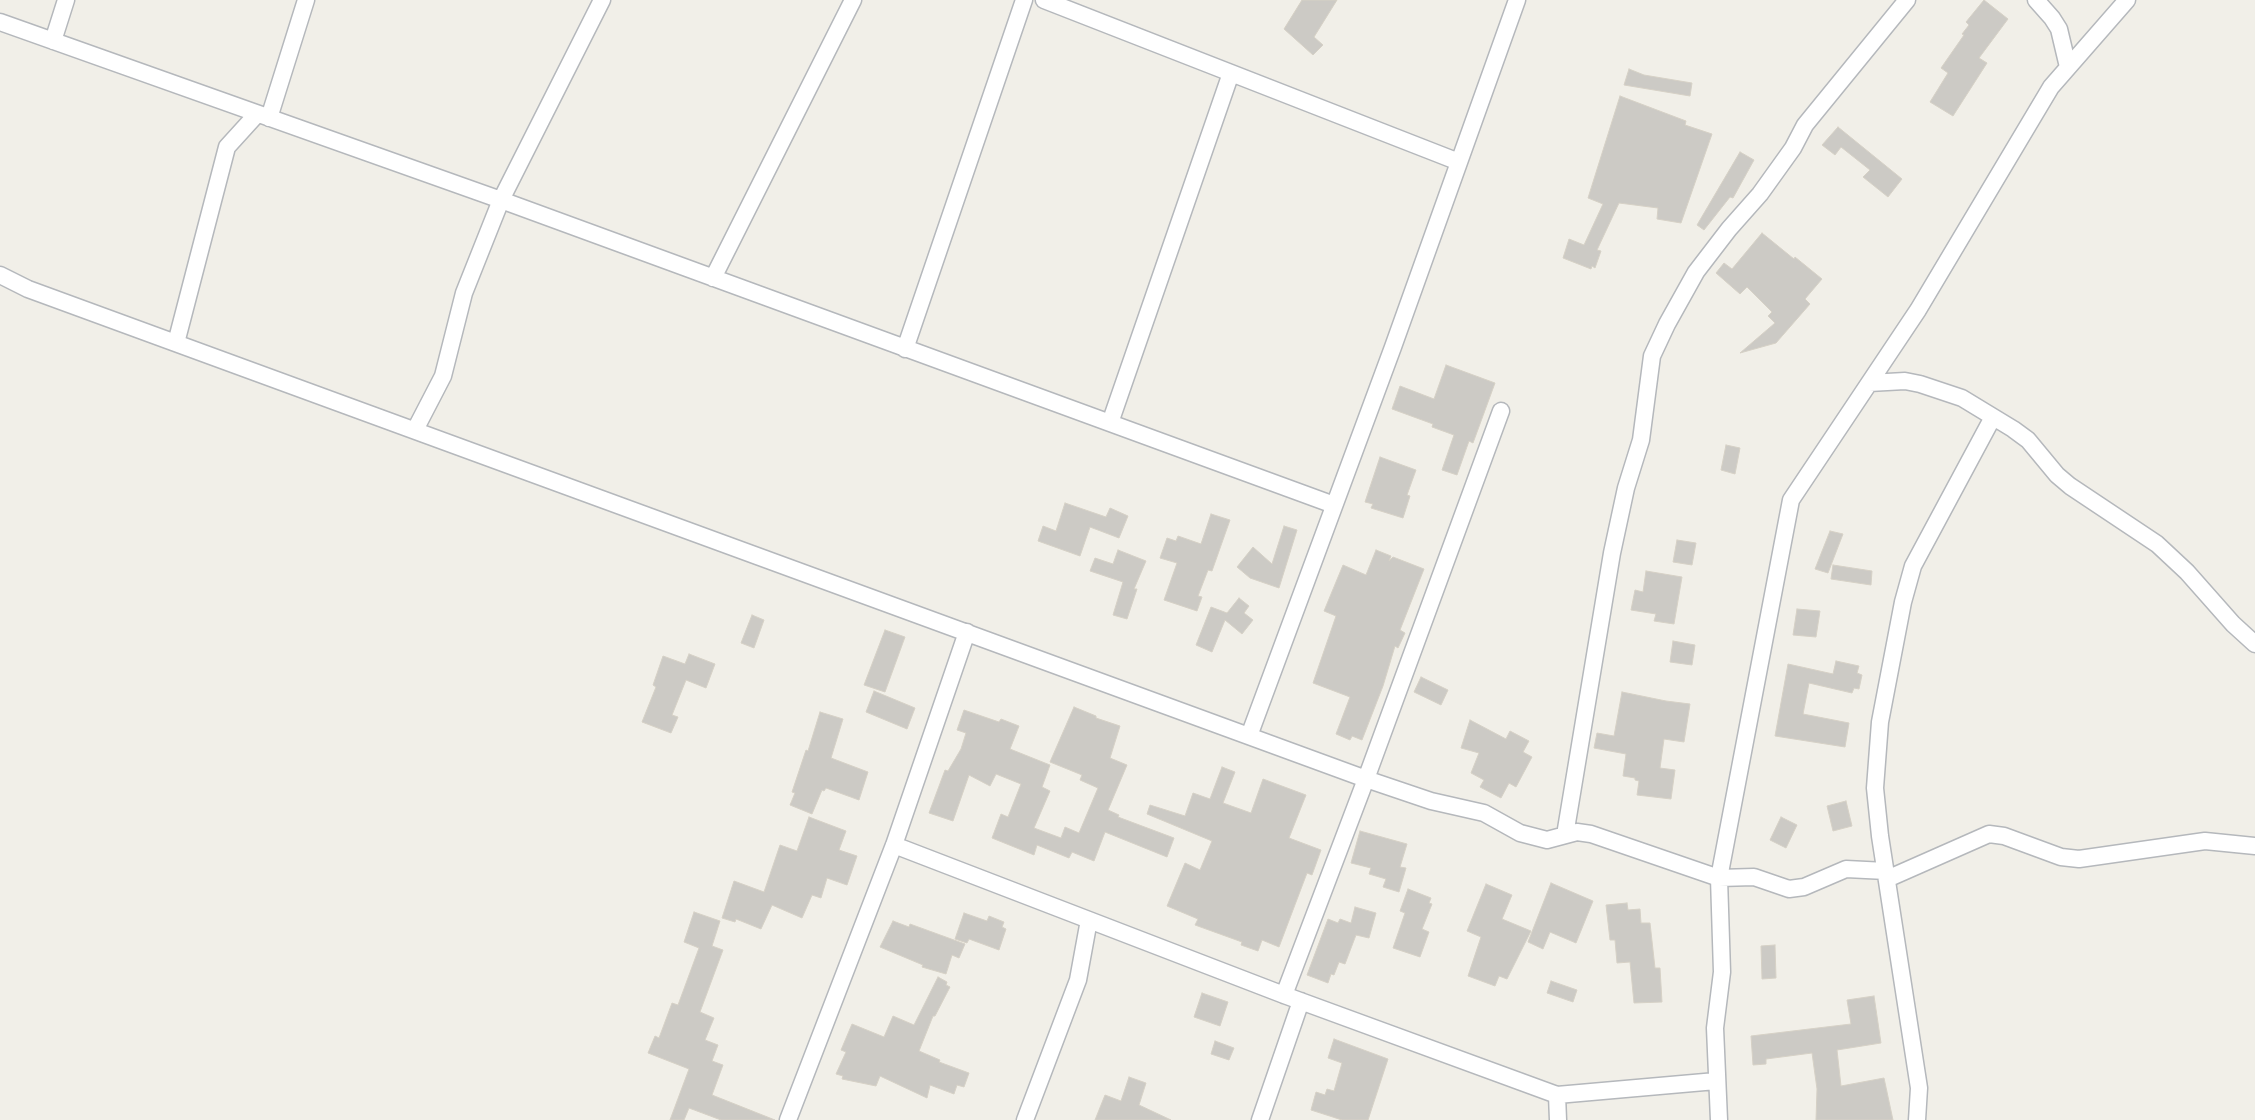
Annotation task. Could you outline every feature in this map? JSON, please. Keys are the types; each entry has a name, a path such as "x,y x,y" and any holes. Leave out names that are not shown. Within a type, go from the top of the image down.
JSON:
{"street":[{"path":"53,41 66,0"},
{"path":"176,343 227,147 263,116 306,0"},
{"path":"415,430 443,376 464,293 501,200 602,0"},
{"path":"713,278 853,0"},
{"path":"906,349 1024,0"},
{"path":"1044,0 1459,162"},
{"path":"1249,736 1517,0"},
{"path":"1565,835 1612,553 1626,488 1641,440 1652,356 1667,324 1696,272 1729,229 1760,194 1793,148 1805,125 1907,0"},
{"path":"2036,0 2059,29 2068,67"},
{"path":"1718,1120 1715,1028 1722,972 1719,878 1791,500 1918,310 2044,99 2068,67 2127,0"},
{"path":"0,22 501,200 1334,505"},
{"path":"1110,423 1231,73"},
{"path":"0,274 28,289 1366,779 1431,801 1484,813 1520,833 1547,840 1577,832 1608,838 1719,878 1754,877 1789,889 1804,887 1846,869 1886,875 1989,834 2004,836 2061,857 2079,859 2205,841 2255,846"},
{"path":"1868,383 1905,381 1962,398 2028,440 2057,475 2070,486 2157,544 2187,572 2233,624 2255,644"},
{"path":"1284,995 1366,779 1501,411"},
{"path":"1917,1120 1919,1088 1886,875 1875,788 1880,722 1903,602 1913,566 1992,417"},
{"path":"788,1120 894,845 967,632"},
{"path":"894,845 1284,995 1557,1096 1716,1081"},
{"path":"1025,1120 1078,980 1089,920"},
{"path":"1260,1120 1301,1001"},
{"path":"1557,1096 1558,1120"}],"building":[{"path":"1302,0 1337,0 1314,37 1323,45 1313,55 1284,29"},
{"path":"1984,0 2008,19 1979,58 1987,63 1953,116 1930,102 1948,73 1941,68 1964,35 1962,34 1969,25 1966,22"},
{"path":"1629,69 1644,75 1692,83 1690,96 1624,85"},
{"path":"1620,96 1686,121 1685,125 1712,134 1681,223 1657,219 1658,208 1619,203 1597,250 1601,251 1595,268 1592,266 1591,269 1563,258 1569,239 1584,245 1603,204 1588,198"},
{"path":"1838,127 1902,179 1888,197 1863,177 1870,170 1841,147 1835,155 1822,145"},
{"path":"1740,152 1754,160 1733,198 1730,197 1704,230 1697,225"},
{"path":"1762,233 1822,279 1805,299 1810,304 1776,343 1740,353 1775,323 1768,316 1772,312 1747,287 1740,294 1716,273 1724,263 1732,269"},
{"path":"1446,365 1495,383 1473,443 1469,441 1457,475 1442,470 1454,435 1432,427 1433,424 1392,409 1400,386 1434,399"},
{"path":"1726,445 1740,448 1735,474 1721,470"},
{"path":"1380,457 1416,470 1407,495 1410,496 1403,518 1371,508 1373,504 1365,502"},
{"path":"1065,503 1106,517 1110,508 1128,516 1119,538 1090,527 1080,556 1038,541 1043,526 1056,531"},
{"path":"1211,514 1230,520 1212,571 1208,570 1198,596 1202,597 1197,611 1164,600 1177,563 1160,558 1167,538 1176,541 1178,536 1201,544"},
{"path":"1284,526 1297,530 1279,588 1250,578 1237,567 1253,547 1272,564"},
{"path":"1830,531 1843,534 1828,573 1815,569"},
{"path":"1677,540 1696,543 1692,565 1673,562"},
{"path":"1118,550 1146,561 1134,589 1137,589 1127,619 1113,615 1123,582 1090,571 1095,558 1113,564"},
{"path":"1376,550 1391,556 1389,561 1393,557 1424,569 1400,630 1405,633 1398,648 1395,646 1383,686 1362,740 1352,736 1350,740 1336,734 1350,697 1313,683 1336,616 1324,611 1343,565 1366,575"},
{"path":"1833,565 1872,571 1871,585 1831,579"},
{"path":"1646,571 1682,577 1674,624 1654,621 1656,614 1631,610 1635,590 1643,592"},
{"path":"1239,598 1249,606 1244,613 1253,620 1242,634 1225,620 1212,652 1196,645 1211,607 1227,613"},
{"path":"1797,609 1820,611 1816,637 1793,635"},
{"path":"752,615 764,620 754,648 741,643"},
{"path":"885,630 905,637 885,692 864,685"},
{"path":"1673,641 1695,645 1692,665 1670,662"},
{"path":"689,654 715,664 706,688 686,680 672,715 678,717 671,733 642,722 656,687 653,685 663,656 685,664"},
{"path":"1836,661 1859,666 1857,673 1862,675 1859,689 1854,688 1852,693 1809,683 1803,714 1849,723 1845,747 1775,736 1788,664 1833,674"},
{"path":"1421,677 1448,690 1441,705 1414,692"},
{"path":"874,691 915,708 907,729 866,712"},
{"path":"1622,692 1690,704 1684,742 1664,739 1660,768 1675,770 1671,799 1637,795 1639,781 1635,780 1635,778 1623,776 1626,754 1594,748 1597,733 1614,736"},
{"path":"1074,707 1096,716 1096,718 1120,726 1110,758 1127,765 1108,810 1119,815 1118,817 1174,838 1167,857 1105,832 1094,861 1072,852 1069,858 1037,845 1034,855 992,838 1001,814 1008,817 1021,784 996,774 990,786 969,775 953,821 929,813 945,770 948,771 961,749 966,733 957,730 964,710 999,722 1001,719 1019,726 1010,749 1050,765 1042,787 1050,791 1034,828 1061,838 1065,827 1079,833 1098,788 1080,780 1082,775 1050,762"},
{"path":"820,712 843,719 831,758 868,772 859,800 826,788 824,791 822,790 812,814 790,805 795,793 792,792 806,750 808,751"},
{"path":"1470,720 1506,739 1510,731 1529,741 1523,752 1532,757 1516,787 1509,783 1501,798 1480,787 1484,780 1471,773 1479,753 1461,748"},
{"path":"1222,767 1235,772 1223,803 1251,813 1263,779 1306,795 1289,838 1321,850 1312,875 1307,873 1279,947 1262,940 1258,951 1241,945 1242,942 1195,925 1198,919 1167,906 1185,863 1200,870 1212,841 1147,814 1150,805 1185,816 1193,793 1210,799"},
{"path":"1846,801 1852,826 1833,831 1827,806"},
{"path":"809,817 846,831 839,850 857,856 847,885 827,878 821,898 812,895 802,918 772,905 761,929 736,919 735,922 722,918 734,881 764,892 780,845 797,851"},
{"path":"1781,817 1797,825 1786,848 1770,840"},
{"path":"1360,831 1407,844 1400,867 1406,868 1399,892 1383,887 1386,879 1369,874 1371,868 1351,863"},
{"path":"1551,883 1593,901 1576,943 1550,932 1543,949 1528,942"},
{"path":"1486,884 1512,895 1502,919 1531,931 1507,979 1499,976 1495,986 1468,976 1481,937 1467,931"},
{"path":"1408,889 1431,898 1429,903 1432,904 1422,929 1429,932 1420,957 1393,948 1405,913 1400,911"},
{"path":"1627,903 1628,910 1640,909 1641,923 1650,923 1655,968 1660,968 1662,1002 1634,1003 1630,962 1617,963 1615,940 1610,940 1606,905"},
{"path":"1355,907 1376,913 1369,938 1356,935 1345,964 1339,962 1334,975 1331,974 1328,983 1307,975 1328,919 1338,923 1340,919 1351,923"},
{"path":"694,912 720,921 712,946 723,950 700,1012 714,1018 705,1040 718,1045 712,1061 723,1065 712,1095 775,1120 721,1120 689,1108 684,1120 670,1120 689,1069 648,1053 655,1036 659,1038 672,1003 678,1005 699,948 684,942"},
{"path":"964,913 987,921 989,916 1004,922 1002,927 1006,929 999,950 969,939 967,943 955,939"},
{"path":"893,921 909,927 910,924 965,944 959,958 952,955 946,974 922,967 923,965 880,947"},
{"path":"1775,945 1776,978 1762,979 1761,946"},
{"path":"938,977 947,982 946,985 950,987 935,1016 933,1016 919,1051 940,1060 939,1062 969,1073 964,1087 957,1085 954,1094 930,1085 927,1098 880,1076 876,1086 842,1079 843,1076 836,1074 846,1052 841,1050 852,1024 884,1037 893,1016 914,1025"},
{"path":"1551,981 1577,990 1573,1002 1547,993"},
{"path":"1202,993 1228,1002 1220,1026 1194,1017"},
{"path":"1874,996 1881,1043 1837,1050 1841,1086 1884,1078 1893,1120 1816,1120 1817,1089 1812,1053 1766,1059 1766,1064 1753,1065 1751,1036 1851,1024 1847,1000"},
{"path":"1334,1039 1388,1059 1368,1120 1342,1120 1311,1110 1316,1092 1325,1095 1327,1089 1334,1091 1342,1063 1328,1058"},
{"path":"1215,1041 1234,1048 1229,1060 1211,1054"},
{"path":"1129,1077 1146,1083 1139,1105 1171,1120 1095,1120 1105,1095 1121,1101"}]}
